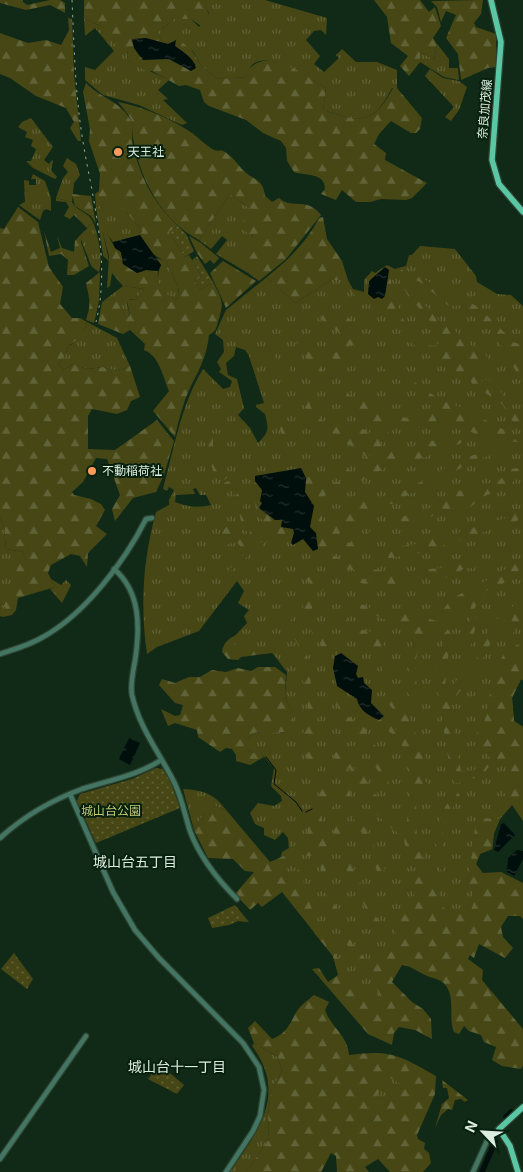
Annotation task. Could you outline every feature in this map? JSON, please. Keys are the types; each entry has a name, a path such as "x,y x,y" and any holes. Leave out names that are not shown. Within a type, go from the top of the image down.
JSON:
{"main road":[{"name":"奈良加茂線","path":"492,0 501,42 492,160 496,176 502,188 523,212"},
{"path":"518,1172 510,1146 499,1130 523,1107"}],"street":[{"path":"0,654 32,643 57,628 81,606 114,569 130,548 146,519 152,518"},
{"path":"114,569 128,584 135,599 137,646 131,692 146,734 176,786 190,831 202,856 220,883 237,899"},
{"path":"0,838 31,814 70,794 140,772 161,760"},
{"path":"70,794 113,892 135,930 159,958 243,1043 259,1067 264,1090 260,1116 226,1172"},
{"path":"0,1159 86,1036"},
{"path":"473,1172 488,1141 499,1130"}],"green space":[{"path":"0,0 23,0 27,5 60,0 65,3 65,13 50,5 26,10 0,3"},
{"path":"84,0 207,0 205,7 209,18 204,28 191,19 174,19 157,33 162,41 177,37 193,52 201,66 218,79 246,77 250,68 260,62 279,63 300,72 326,88 323,110 356,118 372,115 386,100 393,88 397,88 422,118 420,129 416,133 411,133 391,121 379,134 374,144 386,153 385,160 427,183 412,198 406,200 381,199 370,202 356,202 342,190 336,200 321,194 325,189 322,180 318,177 294,172 287,161 286,148 281,141 263,133 246,120 209,106 204,102 200,90 186,85 179,86 152,71 146,71 128,61 127,49 113,43 100,26 84,18","holes":["135,39 168,44 174,40 175,46 196,65 182,64 162,58 142,58 132,41"]},
{"path":"207,0 265,0 327,18 326,35 321,30 314,31 306,40 320,56 314,64 324,72 339,58 336,55 342,49 356,62 377,62 397,70 397,88 392,88 385,100 372,115 356,118 323,110 326,88 289,67 278,63 258,61 251,66 246,77 218,79 201,66 193,51 162,41 157,33 174,19 191,19 199,27 209,13 205,7"},
{"path":"374,0 420,0 429,12 435,7 441,26 433,38 437,44 434,59 420,52 420,62 409,76 400,66 408,56 391,43 387,17"},
{"path":"483,0 481,14 474,23 476,27 496,34 496,67 488,68 461,80 458,54 446,38 456,15 446,11 441,22 437,7 431,1"},
{"path":"68,18 72,19 74,74 81,141 78,141 70,128 74,122 66,108 36,96 10,78 0,74 0,33 28,43 46,40 61,45 69,30"},
{"path":"84,18 100,26 127,49 128,61 169,80 158,90 168,99 163,100 187,123 182,125 139,105 103,95 85,80 85,67 95,70 114,51 95,28 85,36"},
{"path":"437,44 449,59 449,68 458,68 459,80 444,77 420,62 420,52 434,59"},
{"path":"430,69 443,78 459,81 467,87 459,110 451,121 445,117 454,107 425,76"},
{"path":"86,83 120,107 130,119 133,146 144,179 155,199 178,226 169,232 185,257 189,255 202,277 195,281 200,290 213,282 221,298 222,306 217,326 209,335 204,358 185,400 175,437 153,411 169,391 154,357 144,350 145,344 130,330 123,334 98,324 102,302 112,299 119,303 126,317 130,316 127,300 136,299 144,289 123,286 112,273 110,286 107,288 109,256 103,233 105,230 115,248 121,252 123,264 137,273 146,270 158,271 158,281 162,289 176,300 179,297 178,286 166,261 157,257 148,247 140,235 142,231 122,207 120,199 96,207 95,194 99,191 100,174 89,141 90,129 83,92"},
{"path":"118,102 164,117 189,131 214,150 225,152 244,171 258,180 265,196 272,202 279,198 289,203 305,204 315,209 321,215 286,259 259,281 248,273 252,267 238,257 253,236 239,227 251,209 230,194 199,240 186,232 165,212 148,186 137,158 131,121"},
{"path":"31,118 53,147 44,160 49,164 53,161 51,170 57,177 55,179 33,168 26,161 31,161 36,149 31,146 33,140 25,137 27,132 18,127 22,122"},
{"path":"67,158 76,164 80,175 74,183 72,202 56,198 63,178 68,172 63,166"},
{"path":"33,174 45,181 51,198 51,211 46,209 43,211 40,220 19,205 25,202 24,180 29,181 29,185 36,185 36,179 31,179"},
{"path":"72,194 91,196 96,224 91,216 75,206"},
{"path":"230,194 251,209 253,268 248,273 216,254 227,240 222,236 211,249 199,240"},
{"path":"56,198 72,202 89,216 93,222 87,228 74,215 70,219 64,216 69,207 66,202 56,201"},
{"path":"120,198 127,213 142,231 140,235 113,242 105,231 103,233 109,261 103,256 96,207"},
{"path":"18,207 38,222 49,267 63,287 60,304 72,318 80,318 87,322 82,337 68,346 66,354 59,363 63,370 74,364 87,369 103,367 118,371 130,366 140,397 131,401 127,410 117,414 92,409 88,416 88,449 115,450 157,420 174,441 164,475 156,492 133,498 115,521 112,509 120,495 107,459 96,458 83,482 72,492 74,495 91,499 101,504 105,510 96,526 107,534 88,553 87,567 80,556 71,554 51,565 48,573 55,587 18,598 16,610 7,609 2,605 24,552 6,549 4,527 0,517 0,228 4,229"},
{"path":"323,217 327,239 342,261 348,280 331,280 295,303 267,277 296,251 309,235 319,218"},
{"path":"93,222 99,246 99,272 91,264 82,242 85,231"},
{"path":"178,226 186,234 194,251 185,257 169,232"},
{"path":"85,230 81,242 89,266 74,275 67,275 68,260 61,254 49,256 44,231 51,252 60,248 57,236 62,248 74,252 75,241"},
{"path":"189,236 219,258 214,264 210,260 205,264"},
{"path":"420,246 455,249 476,276 477,282 497,294 511,295 523,306 523,680 521,679 512,698 514,721 523,727 513,804 500,819 494,833 492,849 480,854 476,864 481,875 475,917 396,944 387,1009 375,1017 339,975 333,956 315,934 278,867 282,852 289,848 288,838 283,832 275,840 264,835 264,828 255,824 250,813 258,803 274,806 282,801 281,796 271,786 274,768 261,753 253,753 247,749 247,741 253,733 269,731 284,733 291,711 285,695 287,672 274,655 272,653 239,655 230,641 247,623 244,616 249,610 238,603 244,591 237,581 199,631 157,647 147,654 143,600 148,547 156,512 169,505 169,500 174,490 169,487 167,491 163,489 189,397 203,369 223,389 230,387 232,381 219,372 221,369 217,362 224,352 223,340 215,334 226,310 267,277 295,303 331,280 348,280 353,289 364,292 364,280 372,271 375,273 387,265 395,269 406,266 409,255 412,255","holes":["236,347 245,350 249,356 264,403 256,405 265,414 267,427 266,433 258,443 250,428 238,415 244,408 237,379 228,375 226,363 234,356","196,488 200,495 206,495 211,505 193,506 175,502 176,495 195,494 193,489"]},
{"path":"197,256 213,282 200,290 195,281 202,277 192,260"},
{"path":"156,258 166,261 178,286 179,297 176,300 161,290 159,286 158,278 161,265"},
{"path":"223,261 256,281 226,308 210,273"},
{"path":"401,267 413,290 423,296 423,304 444,326 450,326 469,342 474,349 486,355 488,359 482,364 478,382 488,379 498,387 504,397 512,403 511,407 523,420 523,429 513,422 502,404 472,384 467,370 460,375 441,359 436,360 407,340 392,316 376,309 370,303 352,294 346,283 352,290 366,296 368,294 374,299 385,295 386,276 391,280 392,291 397,294 399,310 412,336 419,340 421,345 435,346 440,342 441,334 407,294 395,270"},
{"path":"100,272 99,301 94,323 86,320 89,297 86,283"},
{"path":"415,275 446,290 452,296 460,297 478,307 509,337 510,341 523,345 523,366 521,369 523,383 510,361 510,354 496,340 495,332 462,305 449,306 420,282 413,279"},
{"path":"123,286 144,289 136,299 130,299 127,304 130,316 126,317 119,304 112,299 102,302"},
{"path":"320,305 350,319 363,341 382,353 400,372 439,399 460,407 514,435 523,436 523,444 510,442 506,448 489,456 474,460 432,485 418,489 393,504 379,503 375,508 365,512 331,540 327,550 319,551 314,531 310,527 314,506 305,492 305,474 301,468 305,466 311,470 313,486 319,489 326,487 337,490 326,494 322,506 322,528 332,530 350,510 363,502 406,490 459,460 488,450 498,443 454,425 414,428 395,425 383,429 369,425 367,416 351,407 322,382 296,342 301,335 316,355 317,365 336,385 349,395 370,402 384,411 394,410 405,418 424,411 435,413 439,407 418,389 393,376 361,348 349,345 344,362 336,361 328,352 332,341 328,340 321,332 323,330 330,331 333,335 341,334 322,320 323,312 320,309 315,312 312,311"},
{"path":"87,322 117,338 130,366 118,371 103,367 87,369 74,364 63,370 59,363 66,354 68,346 75,342 85,329"},
{"path":"273,351 274,357 293,371 307,392 310,406 321,420 345,431 344,436 324,430 306,416 303,401 296,388 278,372 273,364 263,358 262,355"},
{"path":"283,425 300,434 308,442 322,447 344,468 362,476 391,452 405,450 414,453 417,450 417,446 424,441 463,440 460,444 420,459 393,464 362,481 337,486 330,483 353,480 354,477 333,467 332,463 313,452 297,438 286,437 281,434 280,427"},
{"path":"363,429 374,435 389,432 380,443 385,449 384,453 381,454 367,445 362,448 378,463 376,467 370,465 360,451 345,442 348,431"},
{"path":"210,433 213,436 213,445 221,456 226,468 228,477 223,481 213,470 209,450 201,436"},
{"path":"518,468 523,471 523,476 499,492 489,494 464,511 453,508 446,512 439,512 427,519 403,522 352,548 347,556 342,555 343,547 347,544 394,518 420,513 436,505 452,492 473,488 478,491 480,484 498,482 510,469"},
{"path":"229,481 240,497 244,509 246,528 251,531 253,540 268,541 263,544 265,548 250,545 249,555 229,573 227,572 245,553 237,542 226,545 221,529 230,526 234,537 238,537 244,543 249,542 250,537 242,525 235,495 224,483"},
{"path":"256,483 262,490 260,501 262,502 259,508 282,521 281,527 293,529 292,539 286,536 283,538 278,533 271,537 270,526 261,519 256,510 255,488 251,484"},
{"path":"523,509 523,514 517,521 420,553 390,558 364,554 368,551 416,544 442,534 447,538 457,535 460,531 510,517 518,510"},
{"path":"0,517 4,527 6,549 24,552 7,609 16,610 12,615 3,617 0,616"},
{"path":"331,555 349,560 355,558 352,563 362,567 403,574 408,574 411,571 456,566 483,558 485,560 476,567 463,569 453,577 429,579 422,576 395,586 376,580 375,576 359,574 359,578 373,581 374,586 349,580 340,574 340,570 349,573 357,571 335,566 334,560 324,559 324,556"},
{"path":"523,558 523,567 495,590 487,590 476,605 474,611 476,626 466,665 463,665 470,626 471,601 466,600 455,620 447,624 442,633 426,634 417,654 415,667 417,688 410,717 423,747 426,762 425,770 421,777 427,783 426,786 418,785 416,792 417,840 424,857 419,862 409,862 403,836 385,822 373,809 364,796 355,774 347,767 351,800 371,838 382,866 386,870 377,871 369,851 370,847 347,808 341,770 333,755 337,751 345,762 349,762 359,774 364,772 371,790 379,798 379,803 383,807 381,813 389,820 395,820 404,826 409,816 409,763 399,738 388,731 379,720 384,716 396,730 400,729 399,721 401,715 389,704 380,662 370,641 346,634 331,620 333,612 339,611 346,617 349,627 372,632 382,641 385,651 389,691 394,699 403,705 408,697 407,679 412,644 405,626 395,624 359,608 309,583 303,576 305,574 317,583 331,584 332,588 338,589 341,595 377,611 418,615 436,621 445,607 458,595 467,592"},
{"path":"51,579 61,585 66,580 71,585 62,603 50,589 55,587"},
{"path":"306,586 316,600 328,604 312,607 313,621 316,627 324,638 343,647 346,652 344,654 334,653 322,647 312,632 305,615 300,590"},
{"path":"523,598 523,614 512,635 508,632 514,613 512,611 497,631 479,666 452,702 450,712 461,771 478,770 485,764 489,766 481,776 462,779 459,783 454,783 450,770 436,679 437,663 444,643 443,635 448,629 451,631 445,685 450,689 466,668 475,662 493,622"},
{"path":"291,599 292,625 307,654 314,709 312,726 316,733 309,741 302,736 306,726 308,701 302,677 301,657 298,645 286,624 288,607 284,604 287,600"},
{"path":"239,634 242,637 234,644 238,651 273,649 272,653 241,657 238,660 228,659 222,652 224,645 230,638"},
{"path":"523,644 523,680 521,679 512,698 514,721 523,727 523,821 504,793 512,773 500,762 488,756 488,750 479,746 477,736 487,712 497,666 510,649"},
{"path":"258,667 275,667 286,675 285,695 293,716 292,730 253,733 247,741 247,749 253,753 261,753 264,757 250,765 236,761 236,755 232,749 226,748 220,752 198,737 197,730 175,723 168,726 161,709 175,716 180,715 183,705 175,703 159,685 162,679 175,683 189,677 200,677 212,670 226,672 238,668 251,671"},
{"path":"334,694 338,697 346,715 365,728 368,737 385,757 389,785 388,798 383,779 375,766 371,764 370,750 350,732 341,738 339,742 336,737 344,727"},
{"path":"309,744 313,744 320,780 332,796 335,813 352,864 383,932 380,937 373,932 367,911 345,867 344,858 324,805 309,774 306,747"},
{"name":"城山台公園","path":"156,768 163,769 171,783 180,808 96,843 77,801 80,794 132,779"},
{"path":"183,789 197,790 208,794 227,811 213,805 205,812 194,830"},
{"path":"457,792 460,795 443,824 442,846 444,851 441,857 443,873 438,864 435,842 444,809"},
{"path":"209,801 213,805 227,811 270,862 284,856 289,856 287,873 293,878 302,863 304,886 316,921 346,972 378,1009 384,1004 366,967 372,961 370,955 389,945 395,935 395,918 414,896 415,882 420,873 431,872 444,908 449,911 458,912 471,910 475,900 467,878 478,818 500,819 494,833 492,849 480,854 476,864 483,873 501,872 523,883 523,919 520,916 508,916 501,927 503,937 513,948 505,958 479,944 474,958 470,955 468,959 483,970 482,980 523,1029 523,1065 521,1069 502,1066 492,1060 496,1047 484,1042 481,1035 469,1031 464,1026 459,1034 454,1032 451,1019 451,998 446,986 441,981 402,965 392,982 412,1002 423,1009 431,1019 432,1039 415,1030 399,1027 394,1033 392,1045 368,1034 312,969 319,968 328,982 338,975 333,956 282,892 262,907 258,903 250,910 235,894 254,872 245,871 233,859 208,858 194,830 205,812 203,804"},
{"path":"319,808 322,822 328,827 332,844 325,854 304,856 308,830 308,813"},
{"path":"326,856 329,858 325,873 329,889 343,925 353,945 363,956 365,964 355,960 330,907 321,876 321,864"},
{"path":"235,905 249,922 238,921 229,925 212,928 208,918"},
{"path":"14,953 33,979 27,989 1,969"},
{"path":"314,995 329,1002 325,1010 331,1022 346,1042 349,1055 375,1053 395,1056 414,1063 436,1076 435,1094 417,1135 418,1139 425,1143 424,1149 429,1153 431,1163 423,1172 390,1172 378,1159 365,1167 369,1172 337,1172 336,1156 331,1153 321,1172 246,1172 269,1139 268,1115 271,1091 282,1071 278,1057 254,1043 248,1028 255,1021 272,1039 279,1036 287,1028 301,1006","holes":["388,1077 401,1084 372,1121 364,1117"]},
{"path":"254,1043 278,1057 282,1071 271,1091 268,1115 269,1139 246,1172 230,1172 259,1127 265,1112 268,1096 268,1080 263,1064 252,1046"},
{"path":"159,1064 184,1085 177,1094 148,1079"},
{"path":"388,1076 402,1084 372,1121 363,1117"},
{"path":"442,1080 468,1100 465,1102 461,1099 455,1100 452,1110 448,1109 441,1115 435,1128 442,1104 449,1098 447,1088 443,1088"}],"water":[{"path":"146,38 168,44 176,40 175,46 191,58 196,68 191,71 169,59 143,60 134,48 132,39"},
{"path":"140,235 161,265 158,271 146,270 137,273 123,264 121,252 115,248 113,242"},
{"path":"385,267 389,270 385,296 382,299 378,297 374,299 368,294 369,281"},
{"path":"301,468 306,478 305,492 314,506 310,527 316,533 318,549 313,551 303,539 293,545 291,543 294,533 293,529 281,527 282,520 275,520 259,508 262,503 260,501 262,490 255,481 255,476"},
{"path":"341,653 358,666 356,674 358,678 363,677 364,683 372,690 371,703 384,716 379,720 365,712 357,699 337,686 333,668 335,656"},
{"path":"129,738 140,743 130,765 119,759"},
{"path":"504,823 515,835 498,852 494,850 501,824"},
{"path":"517,850 523,851 523,859 514,876 507,872 508,858"}],"waterway":[{"path":"266,757 276,770 274,784 296,802 302,811"},
{"path":"306,812 312,809"},
{"path":"506,1117 511,1112"},
{"path":"482,1172 495,1142"}],"railway":[{"path":"72,0 79,113 101,249 102,274 96,322"}],"place":[{"name":"天王社","path":"118,152"},
{"name":"不動稲荷社","path":"92,471"}],"district":[{"name":"城山台五丁目","path":"135,862"},
{"name":"城山台十一丁目","path":"177,1067"}]}
